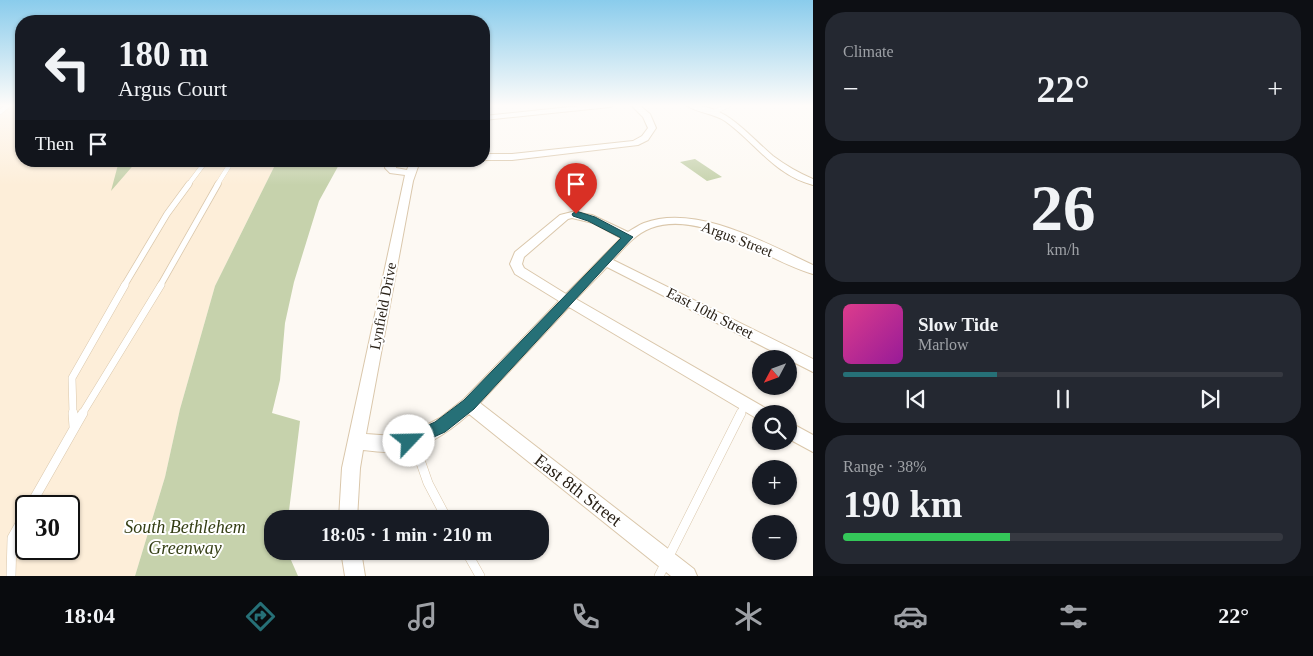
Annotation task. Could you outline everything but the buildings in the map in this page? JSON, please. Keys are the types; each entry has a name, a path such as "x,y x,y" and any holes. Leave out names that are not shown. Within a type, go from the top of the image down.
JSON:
{"street":[{"path":"490,157 512,157 635,143 645,138 649,132"},
{"path":"743,132 776,162 813,182"},
{"path":"390,167 393,171 412,167"},
{"name":"Lynfield Drive","path":"348,510 349,484 355,447 412,167"},
{"path":"628,237 585,216 569,215 564,217 519,255 516,260 520,271 752,409"},
{"name":"Argus Street","path":"355,447 399,444 413,440 440,427 469,404 628,237 641,228 658,222 676,220 690,222 724,231 813,270"},
{"name":"East 10th Street","path":"606,261 813,366"},
{"name":"East 8th Street","path":"469,404 663,568 687,576"},
{"path":"797,435 813,444"},
{"path":"352,560 355,576"}],"lane":[{"path":"74,428 72,378 167,214 202,167"},
{"path":"36,495 74,428 149,306 228,167"},
{"path":"663,568 746,405"},
{"path":"413,440 428,483 442,510"},
{"path":"12,576 12,538 15,533"},
{"path":"471,560 480,576"}],"shaded area":[{"path":"0,132 15,132 15,167 274,167 215,286 180,409 165,477 135,576 0,576"}],"green space":[{"path":"695,159 722,177 707,181 680,162"},
{"path":"117,167 132,167 111,191"},
{"name":"South Bethlehem Greenway","path":"274,167 338,167 319,201 294,282 285,323 280,380 272,413 300,421 289,510 264,510 264,560 291,560 298,576 135,576 165,477 180,409 215,286"}],"route":[{"path":"409,441 440,427 469,404 628,237 592,219 576,214"}]}
